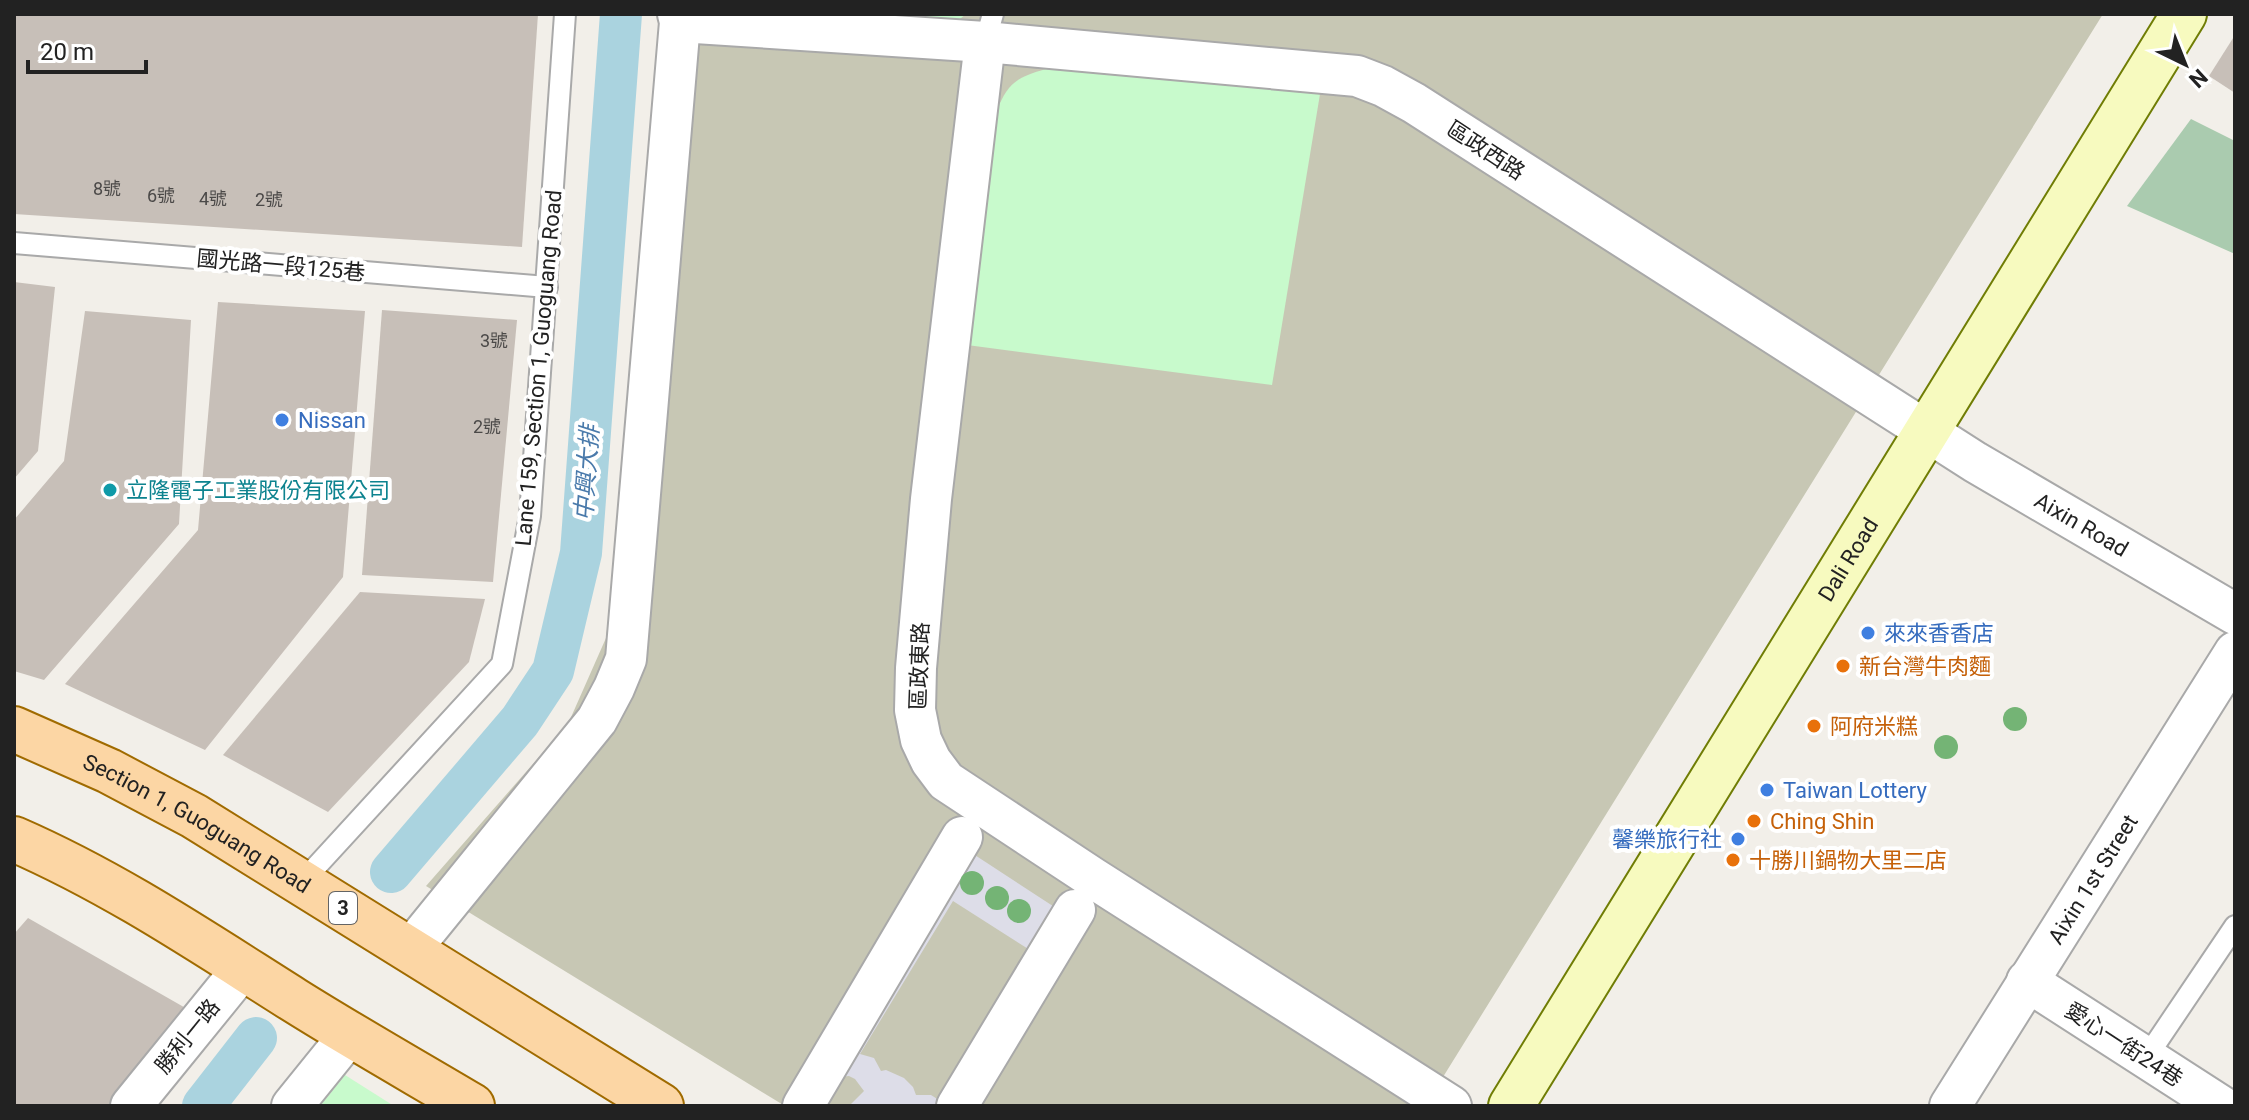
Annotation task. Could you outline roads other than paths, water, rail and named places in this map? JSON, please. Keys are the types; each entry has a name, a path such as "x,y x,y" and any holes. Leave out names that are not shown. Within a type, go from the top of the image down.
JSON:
{"main road":[{"name":"Section 1, Guoguang Road","path":"14,729 109,771 194,816 661,1106"},
{"path":"14,839 65,861 146,906 295,1001 472,1106"}],"street":[{"name":"Dali Road","path":"1511,1106 2184,14"},
{"name":"區政西路","path":"679,18 989,28 1357,76 1414,103 1927,432"},
{"path":"410,950 597,720 626,659 679,18"},
{"name":"區政東路","path":"989,28 931,499 916,668 915,710 921,740 946,781 1451,1106"},
{"name":"Aixin Road","path":"1927,432 2235,614"},
{"name":"Aixin 1st Street","path":"1950,1106 2235,652"},
{"path":"803,1106 962,837"},
{"path":"957,1106 1075,910"},
{"name":"勝利一路","path":"131,1106 244,967"},
{"name":"愛心一街24巷","path":"2027,981 2221,1106"},
{"path":"292,1106 351,1033"}],"lane":[{"name":"Lane 159, Section 1, Guoguang Road","path":"302,882 502,664 530,516 565,14"},
{"name":"國光路一段125巷","path":"14,243 547,287"},
{"path":"2146,1058 2235,926"}],"waterway":[{"name":"中興大排","path":"391,872 520,721 553,671 581,553 621,14"},
{"name":"中興大排","path":"203,1106 256,1038"}],"place":[{"name":"Nissan","path":"282,420"},
{"name":"立隆電子工業股份有限公司","path":"110,490"},
{"name":"來來香香店","path":"1868,633"},
{"name":"新台灣牛肉麵","path":"1843,666"},
{"name":"阿府米糕","path":"1814,726"},
{"name":"Taiwan Lottery","path":"1767,790"},
{"name":"Ching Shin","path":"1754,821"},
{"name":"馨樂旅行社","path":"1738,839"},
{"name":"十勝川鍋物大里二店","path":"1733,860"}]}
